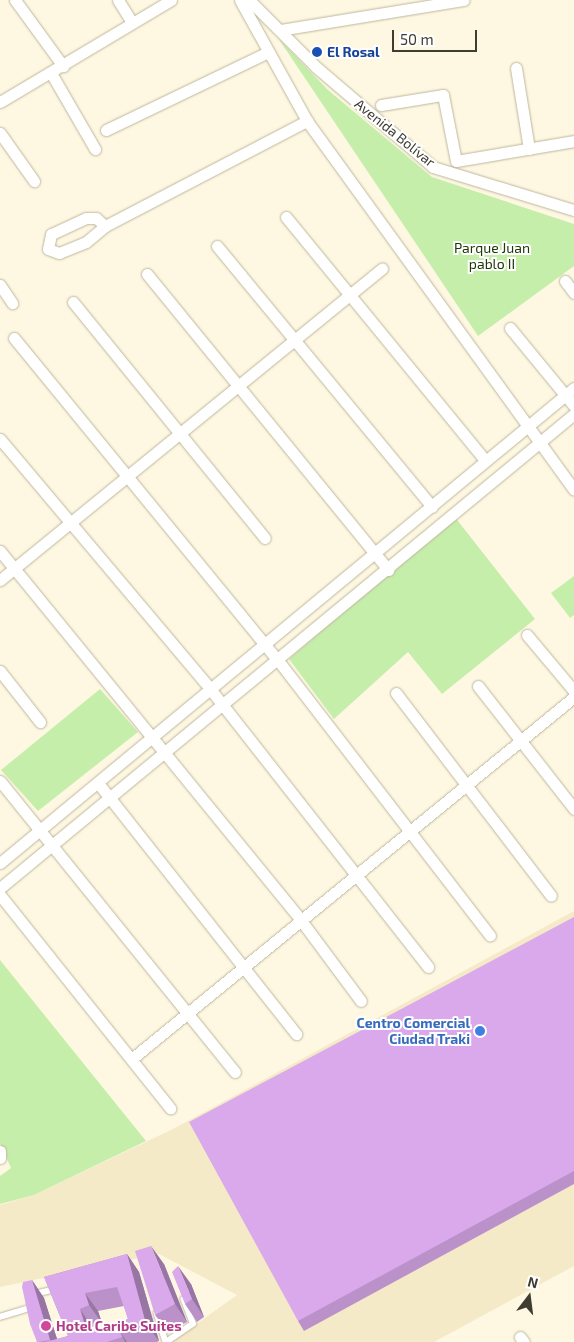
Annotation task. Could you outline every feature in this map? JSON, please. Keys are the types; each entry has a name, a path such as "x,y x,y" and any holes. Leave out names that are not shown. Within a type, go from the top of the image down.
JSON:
{"street":[{"path":"15,0 63,66"},
{"path":"118,0 132,22"},
{"path":"0,102 171,0"},
{"path":"240,0 307,121 526,427 574,490"},
{"name":"Avenida Bolívar","path":"249,0 433,167 574,210"},
{"path":"280,30 394,6 464,0"},
{"path":"106,130 268,52"},
{"path":"516,68 529,149"},
{"path":"51,73 94,148"},
{"path":"381,105 443,95 456,161 574,141"},
{"path":"105,226 96,218 86,218 51,234 48,249 59,253 86,242 105,226 307,121"},
{"path":"0,133 34,181"},
{"path":"286,217 485,460"},
{"path":"217,246 432,507"},
{"path":"0,580 127,476 178,431 382,268"},
{"path":"148,274 388,570"},
{"path":"565,281 574,293"},
{"path":"0,285 12,303"},
{"path":"73,302 265,538"},
{"path":"510,328 570,391 574,406"},
{"path":"14,338 265,647 277,659 411,830 490,936"},
{"path":"0,863 42,832 98,783 265,647 485,460 570,391"},
{"path":"0,888 277,659 388,570 574,414"},
{"path":"0,439 211,690 358,874 428,967"},
{"path":"0,551 300,919 361,1001"},
{"path":"527,635 574,691"},
{"path":"0,671 40,722"},
{"path":"478,686 522,738 574,809"},
{"path":"396,693 468,784 551,896"},
{"path":"134,1057 190,1014 244,964 358,874 574,697"},
{"path":"0,781 53,844 235,1072"},
{"path":"98,783 244,964 296,1034"},
{"path":"0,895 134,1057 170,1108"},
{"path":"0,1151 0,1158"}],"lane":[{"path":"31,1316 29,1308 32,1295 67,1286"},
{"path":"154,1304 166,1342 193,1324 180,1291"},
{"path":"0,1317 29,1308"}],"shaded area":[{"path":"574,911 574,1266 434,1342 171,1342 237,1295 159,1254 0,1287 0,1205 34,1195 173,1129"}],"green space":[{"name":"Parque Juan pablo II","path":"278,38 328,90 432,177 574,224 574,266 478,336"},
{"path":"454,516 535,619 442,694 408,652 334,719 289,659"},
{"path":"574,576 574,615 570,618 551,593"},
{"path":"100,689 138,732 38,811 1,770"},
{"path":"0,960 146,1141 34,1195 0,1204 0,1176 11,1168 0,1143"}],"building":[{"name":"Centro Comercial Ciudad Traki","path":"574,917 574,1171 298,1321 189,1122"},
{"path":"151,1246 175,1304 155,1315 135,1251"},
{"path":"127,1254 146,1324 120,1332 122,1337 107,1342 45,1342 68,1336 44,1277","holes":["117,1287 128,1319 87,1332 80,1309 89,1305 85,1293"]},
{"path":"178,1266 192,1299 185,1304 172,1272"},
{"path":"32,1280 50,1340 37,1342 30,1324 22,1287 23,1282"}],"place":[{"name":"El Rosal","path":"317,52"},
{"name":"Centro Comercial Ciudad Traki","path":"480,1031"},
{"name":"Hotel Caribe Suites","path":"46,1326"}]}
